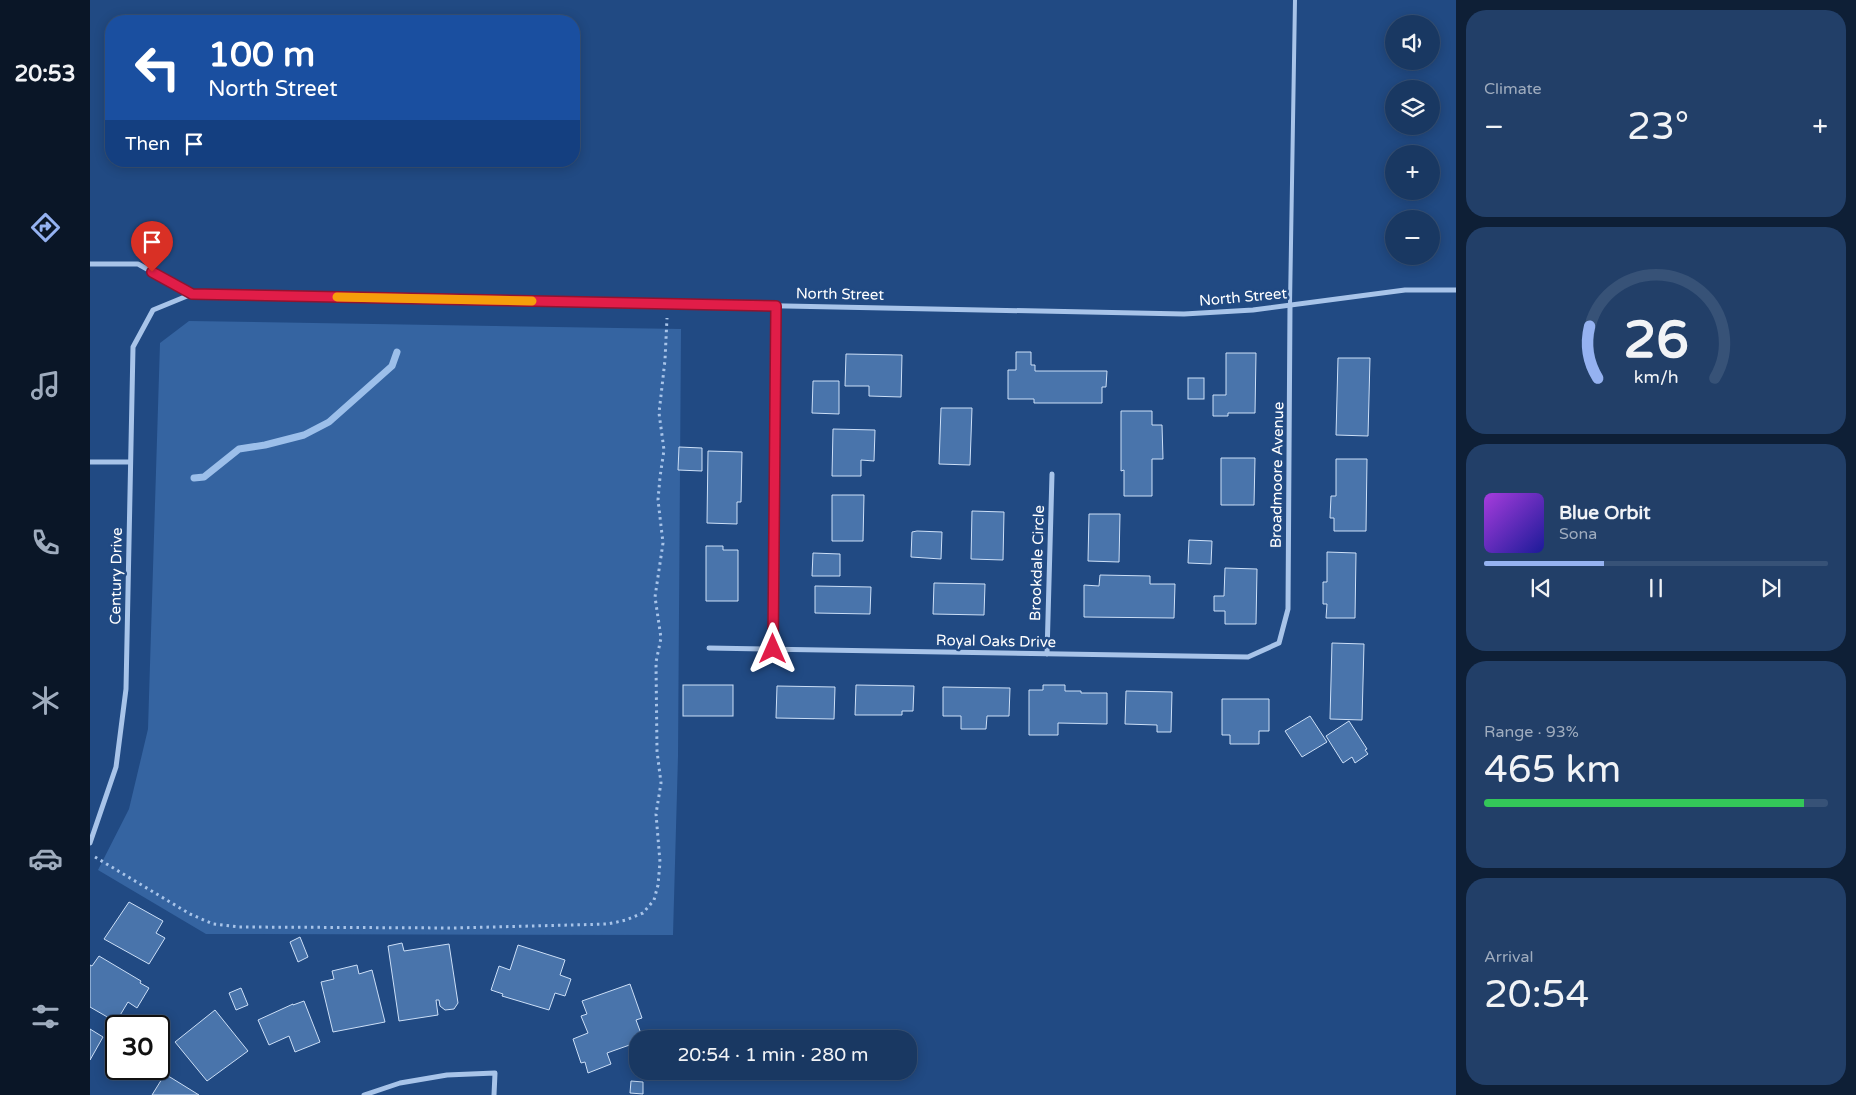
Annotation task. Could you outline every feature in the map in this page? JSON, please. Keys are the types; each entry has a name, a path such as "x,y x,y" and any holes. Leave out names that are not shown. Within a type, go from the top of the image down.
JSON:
{"street":[{"name":"North Street","path":"90,264 138,264 192,294"},
{"name":"North Street","path":"153,310 192,294 1184,314 1253,310 1405,290 1456,290"},
{"name":"Broadmoore Avenue","path":"1279,643 1288,609 1290,305"},
{"path":"773,649 776,306"},
{"name":"Century Drive","path":"90,843 116,767 126,689 133,347 153,310"},
{"path":"90,462 130,462"},
{"name":"Brookdale Circle","path":"1047,654 1052,474"},
{"name":"Royal Oaks Drive","path":"709,648 1248,657 1279,643"},
{"path":"364,1095 400,1083 447,1075 495,1073 494,1095"}],"lane":[{"path":"1290,305 1295,0"}],"path":[{"path":"90,854 190,914 213,924 239,927 455,928 608,924 626,920 643,913 654,900 658,885 660,862 656,814 660,784 657,750 656,662 661,638 655,597 663,543 658,500 664,450 659,413 665,360 668,304"}],"shaded area":[{"path":"189,321 681,329 678,756 673,935 206,934 98,870 129,809 148,729 160,343"}],"building":[{"path":"1016,352 1031,352 1031,365 1035,365 1035,371 1107,371 1106,387 1102,387 1102,403 1034,403 1034,399 1008,399 1008,370 1016,370"},
{"path":"1226,353 1256,353 1255,413 1228,413 1228,416 1213,416 1213,395 1226,395"},
{"path":"846,354 902,355 901,397 869,396 869,386 845,386"},
{"path":"1338,358 1370,358 1368,436 1336,435"},
{"path":"1188,378 1204,378 1204,399 1188,399"},
{"path":"813,381 839,381 839,414 812,413"},
{"path":"941,408 972,408 970,465 939,464"},
{"path":"1121,411 1152,411 1152,425 1162,425 1163,459 1152,459 1152,496 1124,496 1124,470 1121,471"},
{"path":"833,429 875,430 874,461 861,460 861,476 832,476"},
{"path":"679,447 702,448 702,471 678,470"},
{"path":"708,451 742,452 741,502 737,502 737,524 707,523"},
{"path":"1221,458 1255,458 1254,505 1221,505"},
{"path":"1336,459 1367,459 1366,531 1334,531 1334,518 1330,518 1331,496 1336,496"},
{"path":"832,495 864,495 863,541 832,541"},
{"path":"972,511 1004,512 1003,560 971,559"},
{"path":"1089,514 1120,514 1119,562 1088,561"},
{"path":"912,532 942,532 941,559 911,557"},
{"path":"1189,540 1212,541 1211,564 1188,563"},
{"path":"706,546 723,546 723,550 738,550 738,601 706,601"},
{"path":"1327,552 1356,553 1355,618 1326,618 1327,604 1323,604 1323,582 1327,582"},
{"path":"813,553 840,554 840,576 812,576"},
{"path":"1225,568 1257,569 1256,624 1225,624 1225,611 1214,611 1214,596 1224,596"},
{"path":"1100,575 1150,576 1150,584 1175,584 1174,618 1084,617 1084,585 1099,586"},
{"path":"934,583 985,584 984,615 933,614"},
{"path":"815,586 871,587 870,614 815,613"},
{"path":"1332,643 1364,644 1362,720 1330,719"},
{"path":"683,685 733,685 733,716 683,716"},
{"path":"856,685 914,686 913,711 902,711 902,715 855,715"},
{"path":"1043,685 1065,685 1065,691 1081,691 1081,693 1107,693 1107,724 1058,723 1058,735 1029,735 1029,690 1043,690"},
{"path":"777,686 835,687 834,719 776,718"},
{"path":"943,687 1010,688 1009,716 987,716 986,729 961,729 961,716 943,716"},
{"path":"1126,691 1172,692 1171,732 1157,732 1157,725 1125,724"},
{"path":"1222,699 1269,699 1269,731 1259,731 1259,744 1230,744 1230,735 1222,735"},
{"path":"1310,716 1327,742 1302,757 1285,731"},
{"path":"1349,721 1367,749 1365,750 1368,754 1355,763 1352,757 1343,763 1326,736"},
{"path":"129,902 163,921 156,933 165,938 149,964 104,939"},
{"path":"300,937 308,957 298,962 290,942"},
{"path":"402,943 404,951 449,944 458,1003 454,1009 445,1010 440,1006 439,1000 436,1000 438,1015 399,1021 388,946"},
{"path":"518,945 565,960 560,975 571,979 565,996 555,993 549,1010 502,996 503,994 491,990 499,966 510,970"},
{"path":"99,956 141,981 140,983 149,988 137,1008 128,1002 120,1015 105,1016 90,1007 90,965 92,966"},
{"path":"357,965 359,974 372,970 385,1022 333,1032 321,982 334,979 332,971"},
{"path":"630,984 642,1018 636,1020 640,1030 629,1030 629,1045 607,1053 611,1064 588,1073 585,1062 581,1063 573,1039 588,1033 581,1016 587,1014 582,1001"},
{"path":"241,988 248,1005 236,1010 229,993"},
{"path":"304,1001 320,1042 295,1052 289,1036 269,1045 258,1020"},
{"path":"215,1010 248,1051 207,1081 175,1042"},
{"path":"90,1029 103,1037 90,1060"},
{"path":"170,1077 199,1095 152,1095 161,1080 170,1080"},
{"path":"631,1081 643,1082 643,1094 630,1093"}],"waterway":[{"path":"194,478 204,477 239,449 265,445 304,435 329,422 392,366 397,352"}],"slow traffic":[{"path":"337,297 532,301"}],"route":[{"path":"152,272 192,294 776,306 773,649"}]}
